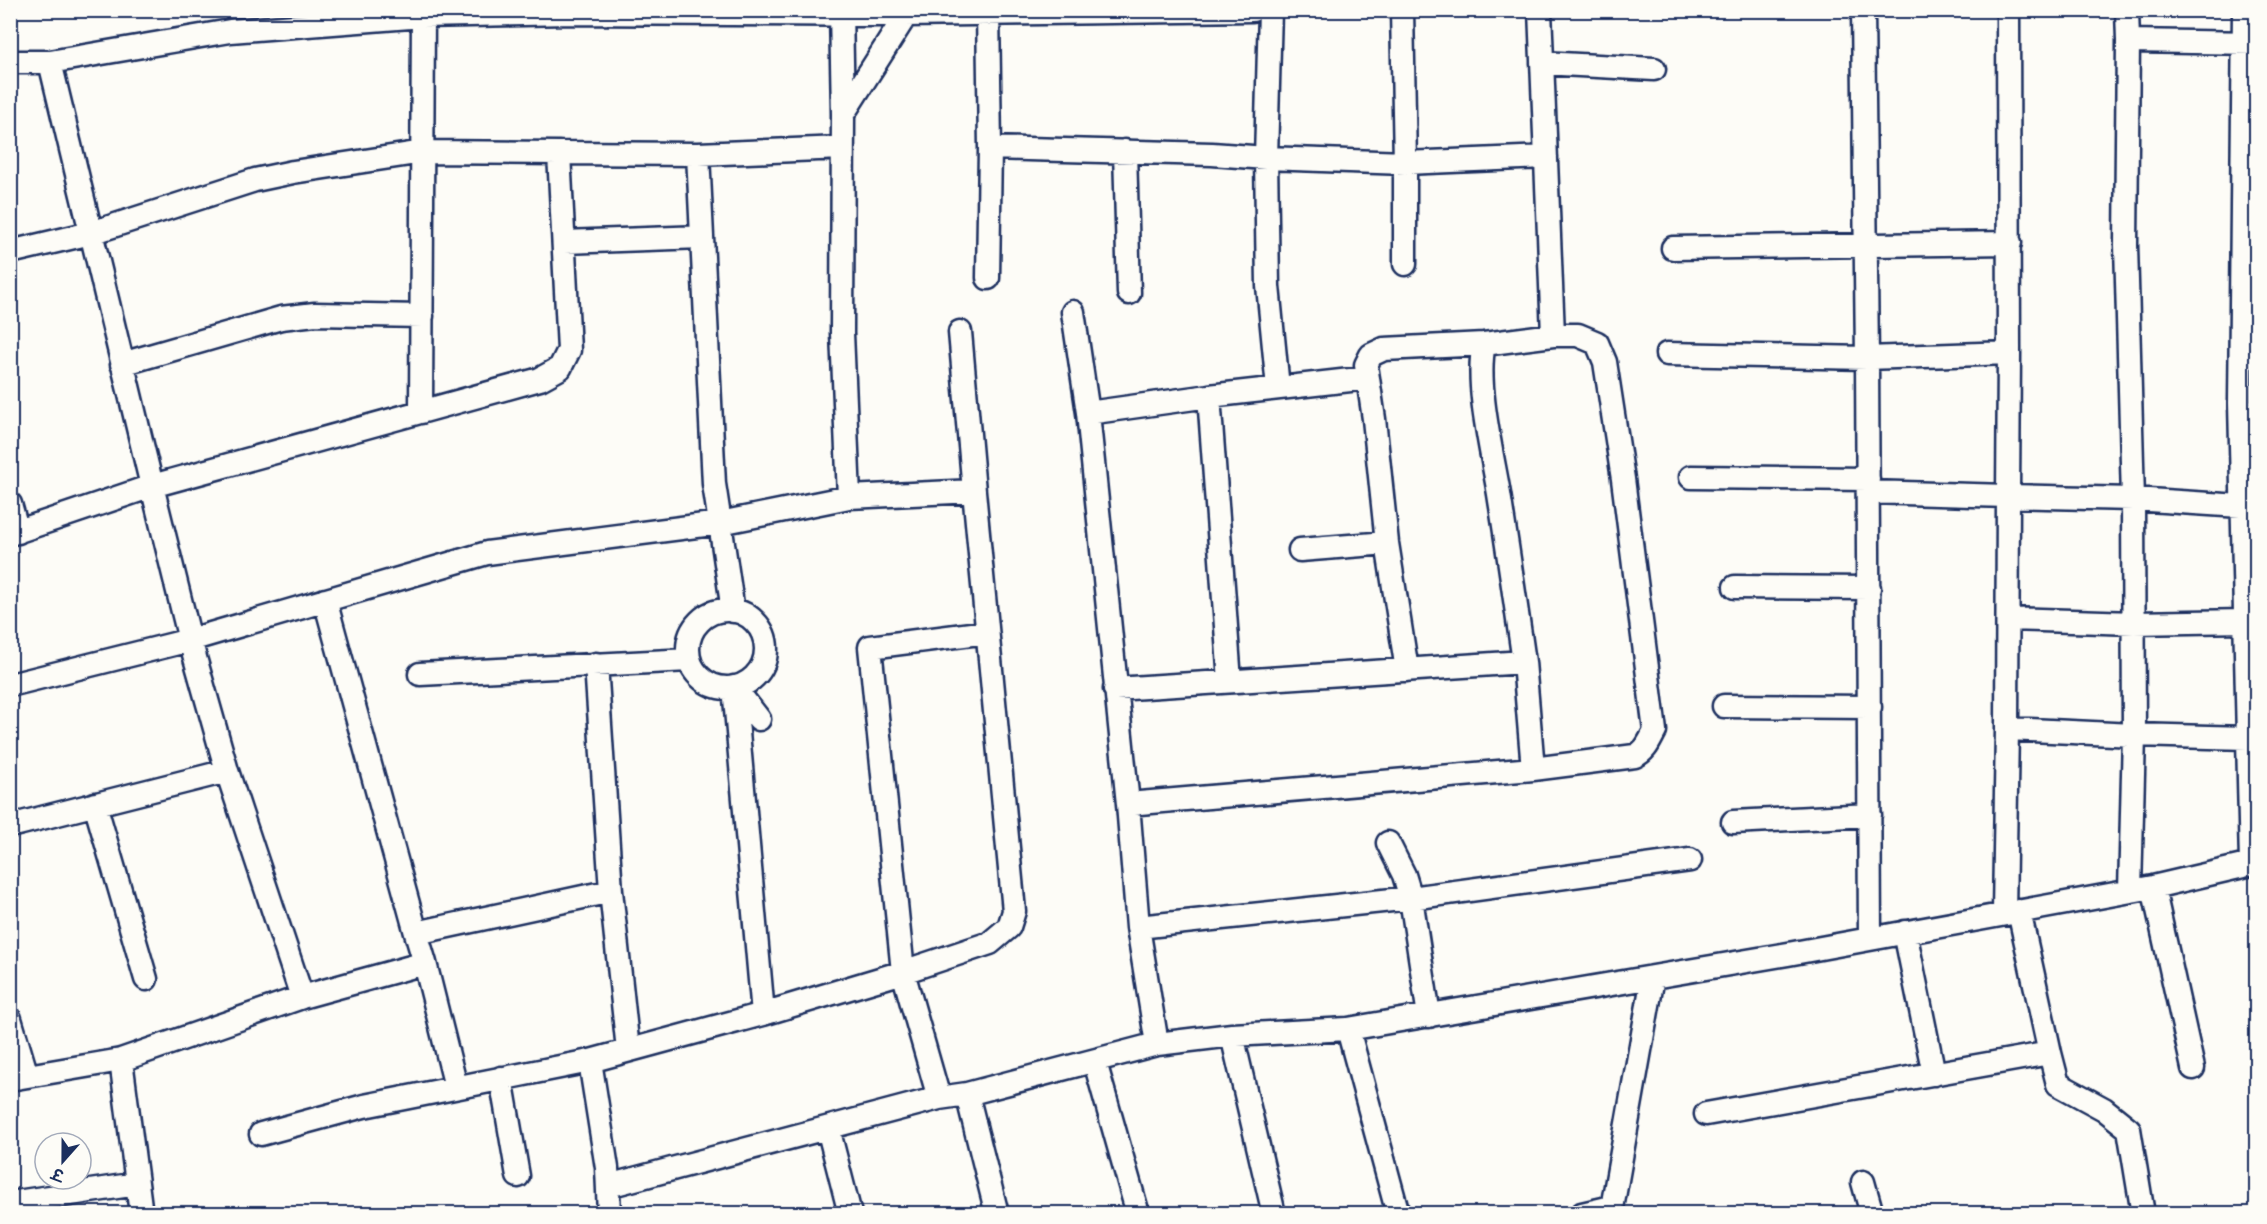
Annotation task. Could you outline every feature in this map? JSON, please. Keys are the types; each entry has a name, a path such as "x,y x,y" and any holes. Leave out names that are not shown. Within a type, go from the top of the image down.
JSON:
{"street":[{"path":"10,62 50,62 231,21 423,13 841,12 906,15 987,12 1252,10"},
{"path":"1270,10 1266,158 1268,286 1278,388"},
{"path":"1402,10 1405,264"},
{"path":"1540,10 1553,335"},
{"path":"1863,10 1870,938"},
{"path":"2008,10 2010,243 2007,729 2011,912 2058,1083 2070,1092 2104,1109 2129,1129 2143,1214"},
{"path":"2127,10 2126,245 2134,623 2130,891"},
{"path":"608,1186 939,1098 967,1094 1157,1044 1232,1035 1348,1029 1428,1016 2153,887 2254,864 2247,738 2245,621 2249,507 2240,403 2249,277 2250,43 2244,10"},
{"path":"841,12 842,333 849,498"},
{"path":"987,12 990,148 988,278"},
{"path":"422,412 423,13"},
{"path":"843,114 906,15"},
{"path":"2127,41 2250,43"},
{"path":"50,62 190,640 227,771 302,997"},
{"path":"1542,63 1654,69"},
{"path":"10,252 91,233 255,180 423,152 698,154 842,148"},
{"path":"990,148 1212,154 1405,163 1546,157"},
{"path":"1125,151 1129,293"},
{"path":"10,504 14,533 152,486 540,379 560,368 569,350 560,153"},
{"path":"698,154 714,484 733,611"},
{"path":"564,242 702,237"},
{"path":"1673,248 2010,243"},
{"path":"1074,312 1088,413 1128,804 1138,927 1157,1044"},
{"path":"122,364 281,318 315,314 422,316"},
{"path":"261,1134 364,1106 590,1061 763,1014 990,943 1009,927 1014,911 960,332"},
{"path":"1128,804 1533,769 1635,756 1643,752 1655,731 1623,479 1605,362 1597,343 1578,335 1553,335 1484,344 1384,349 1371,355 1366,365 1387,543 1407,670"},
{"path":"1484,344 1481,357 1486,420 1508,548 1524,662 1533,769"},
{"path":"1667,354 1867,358 2009,353"},
{"path":"1088,413 1209,396 1368,378"},
{"path":"1209,396 1230,681"},
{"path":"1691,477 2008,496 2249,507"},
{"path":"10,685 190,640 487,553 720,523 849,498 974,491"},
{"path":"1300,550 1387,543"},
{"path":"1735,587 1869,588"},
{"path":"325,600 425,963 456,1087"},
{"path":"733,611 752,620 763,636 766,647 761,668 754,677 745,684 734,687 723,688 712,685 702,679 689,660 690,638 702,619 711,614 733,611"},
{"path":"2008,619 2134,623 2245,621"},
{"path":"939,1098 903,972 870,647 987,632"},
{"path":"420,674 689,660"},
{"path":"1115,689 1524,662"},
{"path":"596,664 611,891 628,1050"},
{"path":"734,687 759,719"},
{"path":"734,687 763,1014"},
{"path":"1724,706 1870,707"},
{"path":"2007,729 2247,738"},
{"path":"10,826 227,771"},
{"path":"95,804 146,979"},
{"path":"1733,822 1870,815"},
{"path":"1388,843 1404,875 1411,898 1428,1016"},
{"path":"1138,927 1411,898 1690,860"},
{"path":"2153,887 2193,1068"},
{"path":"416,933 611,891"},
{"path":"1905,932 1934,1074"},
{"path":"10,1018 19,1077 121,1060 302,997 425,963"},
{"path":"1581,1214 1611,1210 1653,977"},
{"path":"1348,1029 1398,1214"},
{"path":"1232,1035 1274,1214"},
{"path":"1706,1114 2050,1053"},
{"path":"121,1060 141,1214"},
{"path":"590,1061 607,1168 609,1214"},
{"path":"1095,1062 1138,1214"},
{"path":"501,1078 518,1176"},
{"path":"967,1094 997,1214"},
{"path":"828,1128 850,1214"},
{"path":"1863,1182 1872,1214"},
{"path":"16,1206 137,1184"}]}
